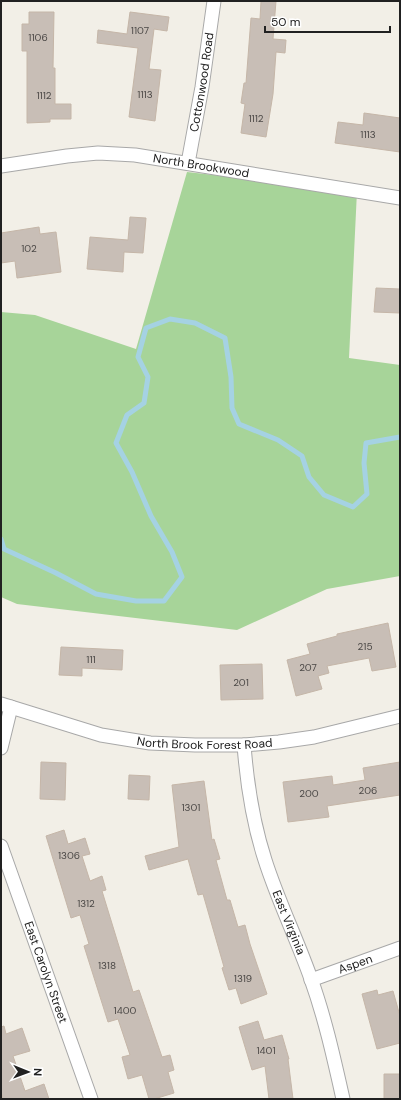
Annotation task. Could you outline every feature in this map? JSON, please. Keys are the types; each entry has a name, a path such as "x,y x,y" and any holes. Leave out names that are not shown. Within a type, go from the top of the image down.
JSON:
{"street":[{"name":"Cottonwood Road","path":"188,163 202,87 214,1"},
{"name":"North Brookwood","path":"1,166 98,153 135,155 400,198"},
{"name":"North Brook Forest Road","path":"6,705 102,735 143,742 195,745 244,745 279,742 314,737 400,716"},
{"path":"1,748 6,705"},
{"name":"East Virginia","path":"244,745 249,795 265,860 311,980 332,1049 343,1099"},
{"name":"East Carolyn Street","path":"1,846 91,1099"},
{"name":"Aspen","path":"311,980 400,948"}],"green space":[{"path":"187,172 357,191 349,358 400,365 400,576 327,589 237,630 17,604 1,597 1,312 35,315 136,349"}],"building":[{"path":"261,1 276,1 273,39 286,40 285,53 276,52 273,94 266,137 241,133 245,104 241,103 244,83 246,83 251,18 260,19"},
{"path":"29,12 54,12 53,68 55,68 55,104 71,104 71,119 50,119 50,122 27,123 27,51 22,51 22,24 29,24"},
{"path":"130,12 169,17 167,31 154,29 149,69 161,70 155,121 129,117 138,48 97,43 98,30 127,34"},
{"path":"364,113 400,118 400,152 335,143 338,122 363,125"},
{"path":"130,217 146,218 143,253 124,252 123,272 87,269 90,237 128,240"},
{"path":"39,227 40,234 56,232 61,272 17,278 15,261 1,263 1,233"},
{"path":"376,288 400,289 400,313 374,312"},
{"path":"388,623 396,667 372,671 369,658 327,666 329,673 318,676 322,689 296,696 287,660 310,654 307,644 337,636 337,634"},
{"path":"61,647 123,650 122,670 82,668 82,676 59,675"},
{"path":"262,664 263,699 221,700 220,665"},
{"path":"41,762 66,763 65,800 40,799"},
{"path":"400,762 400,795 327,806 329,817 288,822 283,782 332,776 333,785 365,780 363,768"},
{"path":"129,775 150,776 149,800 128,799"},
{"path":"204,781 212,840 214,839 220,859 216,860 227,900 230,900 238,927 245,925 267,994 241,1004 236,988 229,990 203,894 198,895 188,859 149,870 145,856 179,847 172,785"},
{"path":"64,830 68,844 85,838 90,854 82,856 90,881 102,876 106,890 102,891 133,992 139,990 162,1057 170,1055 174,1070 168,1072 174,1093 149,1099 142,1075 128,1079 122,1057 130,1055 118,1019 108,1022 84,946 89,944 80,915 71,918 46,836"},
{"path":"377,990 378,995 393,991 400,1016 400,1043 377,1049 362,994"},
{"path":"258,1021 264,1040 282,1035 289,1059 293,1099 269,1099 265,1066 252,1070 239,1027"},
{"path":"4,1026 6,1034 22,1028 30,1051 13,1056 25,1091 44,1084 49,1099 3,1099 1,1092 1,1027"},
{"path":"384,1074 400,1074 400,1099 384,1099"}],"waterway":[{"path":"1,539 4,549 56,573 96,594 136,601 164,601 182,577 172,552 151,516 132,472 116,443 127,415 144,403 148,377 138,357 146,328 170,319 195,323 225,338 231,377 232,408 239,424 278,440 302,456 309,477 324,495 353,507 367,494 364,463 366,443 400,437"}]}
